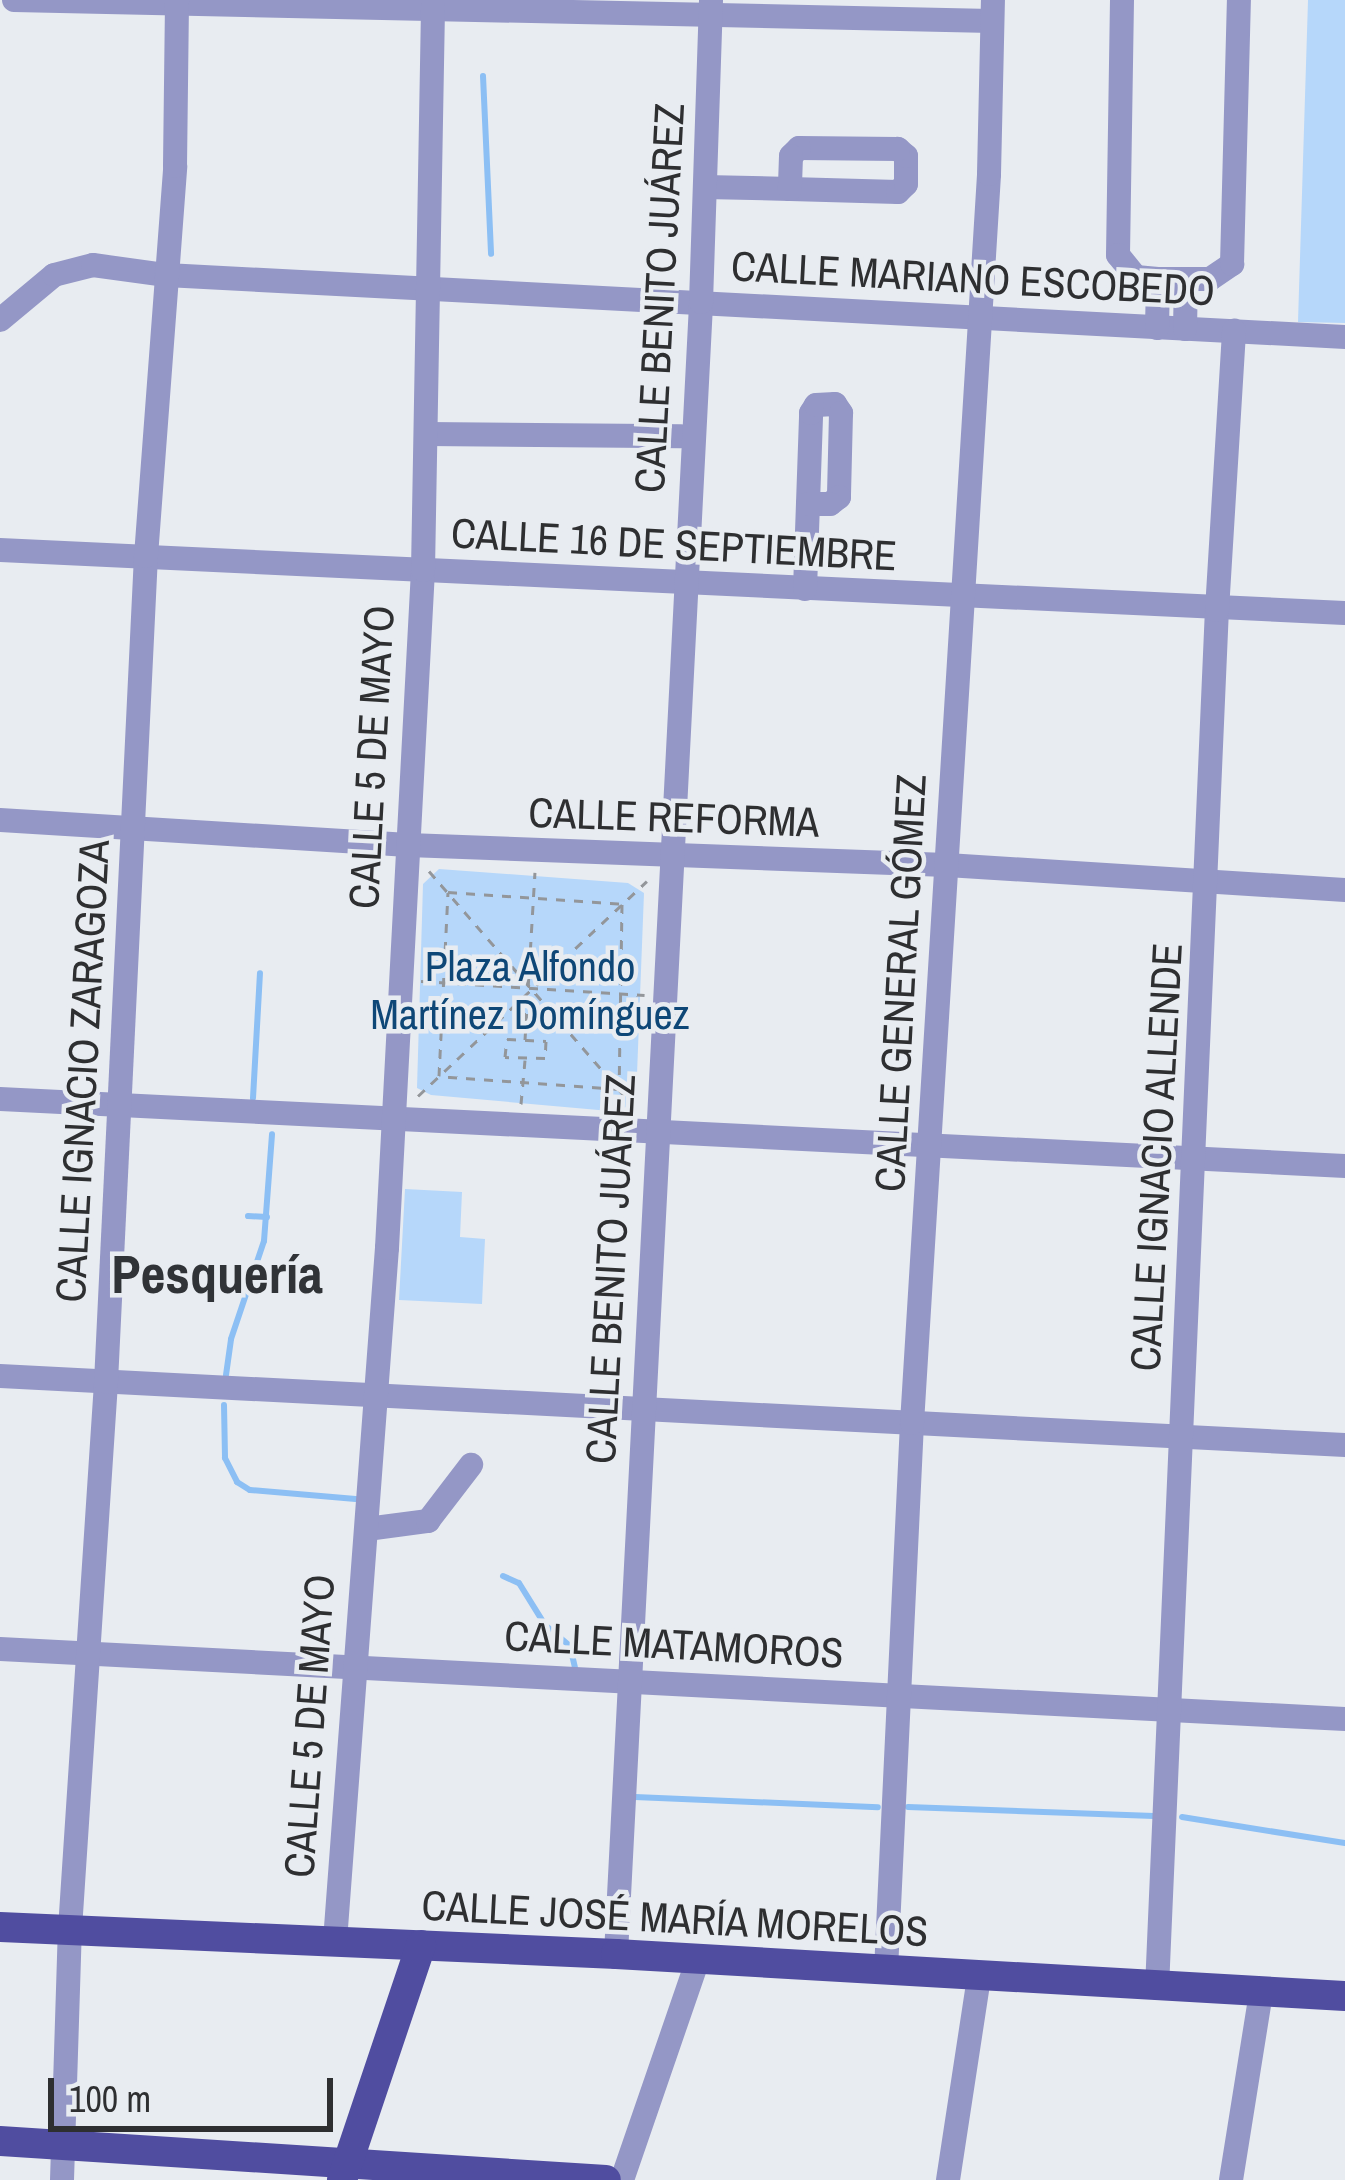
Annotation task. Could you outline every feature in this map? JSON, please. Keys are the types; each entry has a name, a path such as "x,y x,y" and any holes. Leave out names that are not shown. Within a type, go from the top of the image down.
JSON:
{"main road":[{"name":"CALLE JOSÉ MARÍA MORELOS","path":"0,1927 616,1954 1345,1996"},
{"path":"345,2171 421,1945"},
{"path":"0,2140 345,2171 606,2180"}],"street":[{"path":"14,0 433,8 992,10"},
{"path":"1121,0 1118,255 1136,277 1158,279 1221,277 1234,255 1240,0"},
{"name":"CALLE IGNACIO ZARAGOZA","path":"62,2180 70,1929 106,1382 146,556 175,166 177,3"},
{"name":"CALLE BENITO JUÁREZ","path":"616,1954 701,302 711,6"},
{"name":"CALLE 5 DE MAYO","path":"335,1941 377,1393 423,570 433,8"},
{"name":"CALLE GENERAL GÓMEZ","path":"886,1970 912,1423 980,320 992,10"},
{"path":"706,187 898,192 906,184 906,156 898,148 799,148 790,156 790,189"},
{"name":"CALLE MARIANO ESCOBEDO","path":"0,320 54,275 93,266 166,275 1345,337"},
{"path":"1156,328 1158,279"},
{"path":"1185,329 1186,279"},
{"name":"CALLE IGNACIO ALLENDE","path":"1157,1988 1209,881 1216,610 1234,331"},
{"path":"427,434 681,436"},
{"path":"805,589 808,504"},
{"name":"CALLE 16 DE SEPTIEMBRE","path":"0,550 1345,613"},
{"name":"CALLE REFORMA","path":"0,820 670,859 946,865 1345,890"},
{"path":"0,1099 1345,1166"},
{"path":"0,1376 1345,1445"},
{"path":"367,1529 428,1521 471,1465"},
{"name":"CALLE MATAMOROS","path":"0,1649 1345,1719"},
{"path":"622,2180 698,1959"},
{"path":"948,2180 979,1978"},
{"path":"1232,2180 1261,1993"}],"path":[{"path":"407,845 528,990 656,1132"},
{"path":"525,1040 536,852"},
{"path":"394,1118 670,859"},
{"path":"448,892 622,904"},
{"path":"439,1076 448,892"},
{"path":"619,1089 622,904"},
{"path":"401,979 663,997"},
{"path":"507,1039 525,1040 546,1041 545,1058 505,1058 507,1039"},
{"path":"520,1125 525,1058"},
{"path":"439,1076 619,1089"}],"green space":[{"path":"1308,0 1345,0 1345,323 1298,322"},
{"name":"Plaza Alfondo Martínez Domínguez","path":"439,869 628,883 644,893 636,1100 631,1108 621,1112 431,1095 417,1088 423,884"},
{"path":"405,1189 462,1192 460,1237 485,1239 482,1304 399,1300"}],"waterway":[{"path":"483,76 491,254"},
{"path":"253,1098 260,973"},
{"path":"226,1375 231,1339 264,1241 272,1134"},
{"path":"248,1216 267,1217"},
{"path":"224,1405 225,1458 237,1482 250,1490 356,1499"},
{"path":"503,1576 519,1583 545,1625 570,1646 575,1667"},
{"path":"635,1797 878,1807"},
{"path":"908,1807 1154,1816"},
{"path":"1182,1817 1345,1843"}],"district":[{"name":"Pesquería","path":"217,1274"}]}
